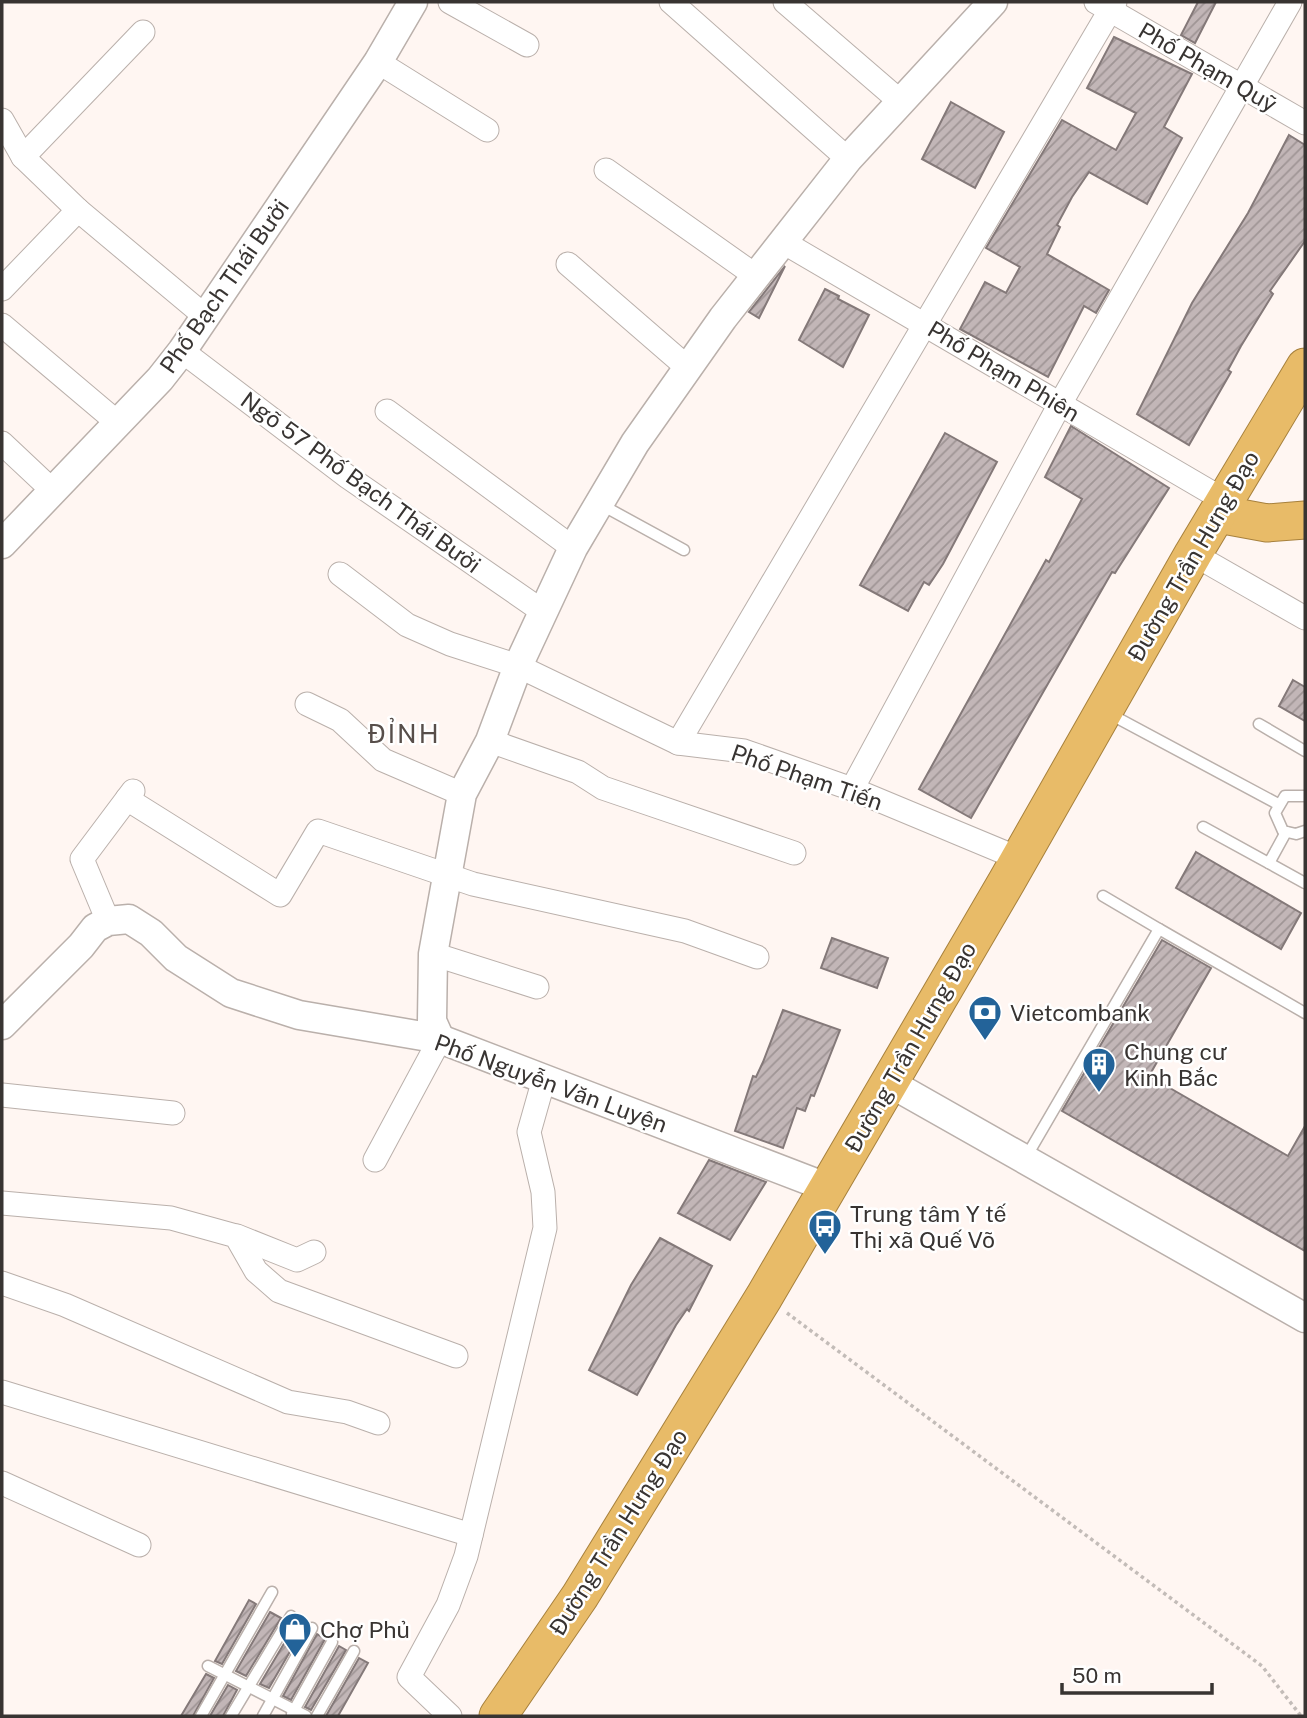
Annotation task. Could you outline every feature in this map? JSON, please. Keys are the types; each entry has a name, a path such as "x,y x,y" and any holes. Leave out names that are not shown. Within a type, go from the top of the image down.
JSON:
{"highway":[{"name":"Đường Trần Hưng Đạo","path":"498,1716 580,1596 764,1297 1020,859 1193,554 1305,367"},
{"path":"1221,507 1267,523 1305,520"}],"street":[{"name":"Phố Bạch Thái Bưởi","path":"2,544 118,423 182,351 378,62 413,2"},
{"path":"450,2 527,45"},
{"path":"671,2 848,159"},
{"path":"786,2 902,103"},
{"path":"852,789 1060,404 1290,2"},
{"path":"375,1160 440,1039 432,1021 433,954 462,794 490,741 518,666 573,548 597,503 688,368 757,276 848,159 902,103 982,5"},
{"path":"678,743 926,324 1107,5"},
{"name":"Phố Phạm Quỹ","path":"1107,5 1305,123"},
{"path":"23,157 143,32"},
{"path":"378,62 487,130"},
{"path":"2,120 23,157 78,210 206,317"},
{"path":"606,170 757,276"},
{"path":"2,289 78,210"},
{"name":"Phố Phạm Phiên","path":"783,242 1060,404 1221,507"},
{"path":"568,264 688,368"},
{"path":"2,325 118,423"},
{"name":"Ngõ 57 Phố Bạch Thái Bưởi","path":"182,351 348,478 542,611"},
{"path":"387,411 573,548"},
{"path":"2,443 53,491"},
{"path":"1193,554 1305,618"},
{"name":"Phố Phạm Tiến","path":"341,574 407,625 450,645 518,666 678,743 744,751 852,789 1020,859"},
{"path":"307,704 340,720 383,760 462,794"},
{"path":"490,741 578,772 603,788 794,853"},
{"path":"2,1025 81,946 95,928 108,921 82,859 130,795 280,895 318,831 473,884 685,931 757,957"},
{"name":"Phố Nguyễn Văn Luyện","path":"108,921 129,919 151,933 176,958 232,993 299,1015 440,1039 826,1187"},
{"path":"433,954 537,987"},
{"path":"450,1716 409,1677 448,1605 471,1535 545,1228 543,1192 529,1132 544,1079"},
{"path":"890,1083 1305,1318"},
{"path":"2,1095 173,1112"},
{"path":"2,1203 171,1218 236,1236 297,1260 314,1252"},
{"path":"236,1236 256,1271 279,1291 456,1356"},
{"path":"2,1283 65,1305 288,1402 347,1412 378,1423"},
{"path":"2,1392 471,1535"},
{"path":"2,1483 139,1545"}],"lane":[{"path":"597,503 684,550"},
{"path":"1103,710 1278,804"},
{"path":"1259,724 1305,751"},
{"path":"1305,796 1292,794 1278,804 1276,820 1286,832 1296,834 1305,831"},
{"path":"1203,827 1305,883"},
{"path":"1269,863 1286,832"},
{"path":"1103,896 1305,1013"},
{"path":"1025,1159 1159,929"},
{"path":"201,1716 272,1592"},
{"path":"231,1716 291,1616"},
{"path":"263,1716 312,1628"},
{"path":"293,1713 332,1642"},
{"path":"317,1716 354,1651"},
{"path":"208,1666 273,1699 293,1713 306,1716"}],"path":[{"path":"764,1297 1262,1666 1301,1716"}],"building":[{"path":"1198,2 1216,2 1195,43 1181,35"},
{"path":"1114,37 1192,74 1164,127 1182,138 1147,204 1089,172 1072,197 1057,225 1060,227 1047,254 1109,290 1096,313 1084,306 1048,377 960,329 985,282 1006,293 1020,267 986,248 1062,120 1116,150 1136,113 1087,88"},
{"path":"951,102 1004,132 975,188 922,159"},
{"path":"1289,135 1305,145 1305,241 1270,291 1273,294 1241,346 1228,370 1231,372 1189,445 1137,414 1192,303 1248,213"},
{"path":"785,266 759,318 749,312"},
{"path":"825,289 869,315 843,367 799,340"},
{"path":"1071,426 1169,488 1115,573 1112,572 971,818 919,789 1046,560 1049,562 1082,499 1045,477"},
{"path":"945,433 997,462 943,564 929,585 924,582 908,611 860,585"},
{"path":"1293,680 1305,687 1305,721 1279,706"},
{"path":"1196,852 1301,913 1281,949 1176,888"},
{"path":"832,938 888,958 877,988 821,968"},
{"name":"Chung cư Kinh Bắc","path":"1162,940 1211,968 1149,1076 1288,1156 1305,1126 1305,1251 1062,1111"},
{"path":"783,1010 840,1030 814,1096 811,1095 805,1111 797,1108 783,1148 735,1131 753,1076 756,1077 763,1062"},
{"path":"709,1160 766,1182 730,1240 678,1213"},
{"path":"660,1238 712,1266 689,1311 687,1309 676,1325 637,1395 589,1370 631,1285"},
{"path":"249,1600 256,1604 222,1664 215,1661"},
{"path":"270,1612 281,1618 246,1676 236,1671"},
{"path":"295,1625 303,1629 269,1688 260,1684"},
{"path":"317,1634 325,1639 291,1700 283,1696"},
{"path":"339,1646 346,1650 311,1710 305,1707"},
{"path":"359,1658 368,1663 338,1716 326,1716"},
{"path":"206,1674 214,1678 193,1716 181,1716"},
{"path":"228,1685 237,1690 223,1716 210,1716"}],"place":[{"name":"Vietcombank","path":"985,1042"},
{"name":"Chung cư Kinh Bắc","path":"1099,1094"},
{"name":"Trung tâm Y tế Thị xã Quế Võ","path":"825,1256"},
{"name":"Chợ Phủ","path":"295,1659"}],"district":[{"name":"ĐỈNH","path":"404,733"}]}
